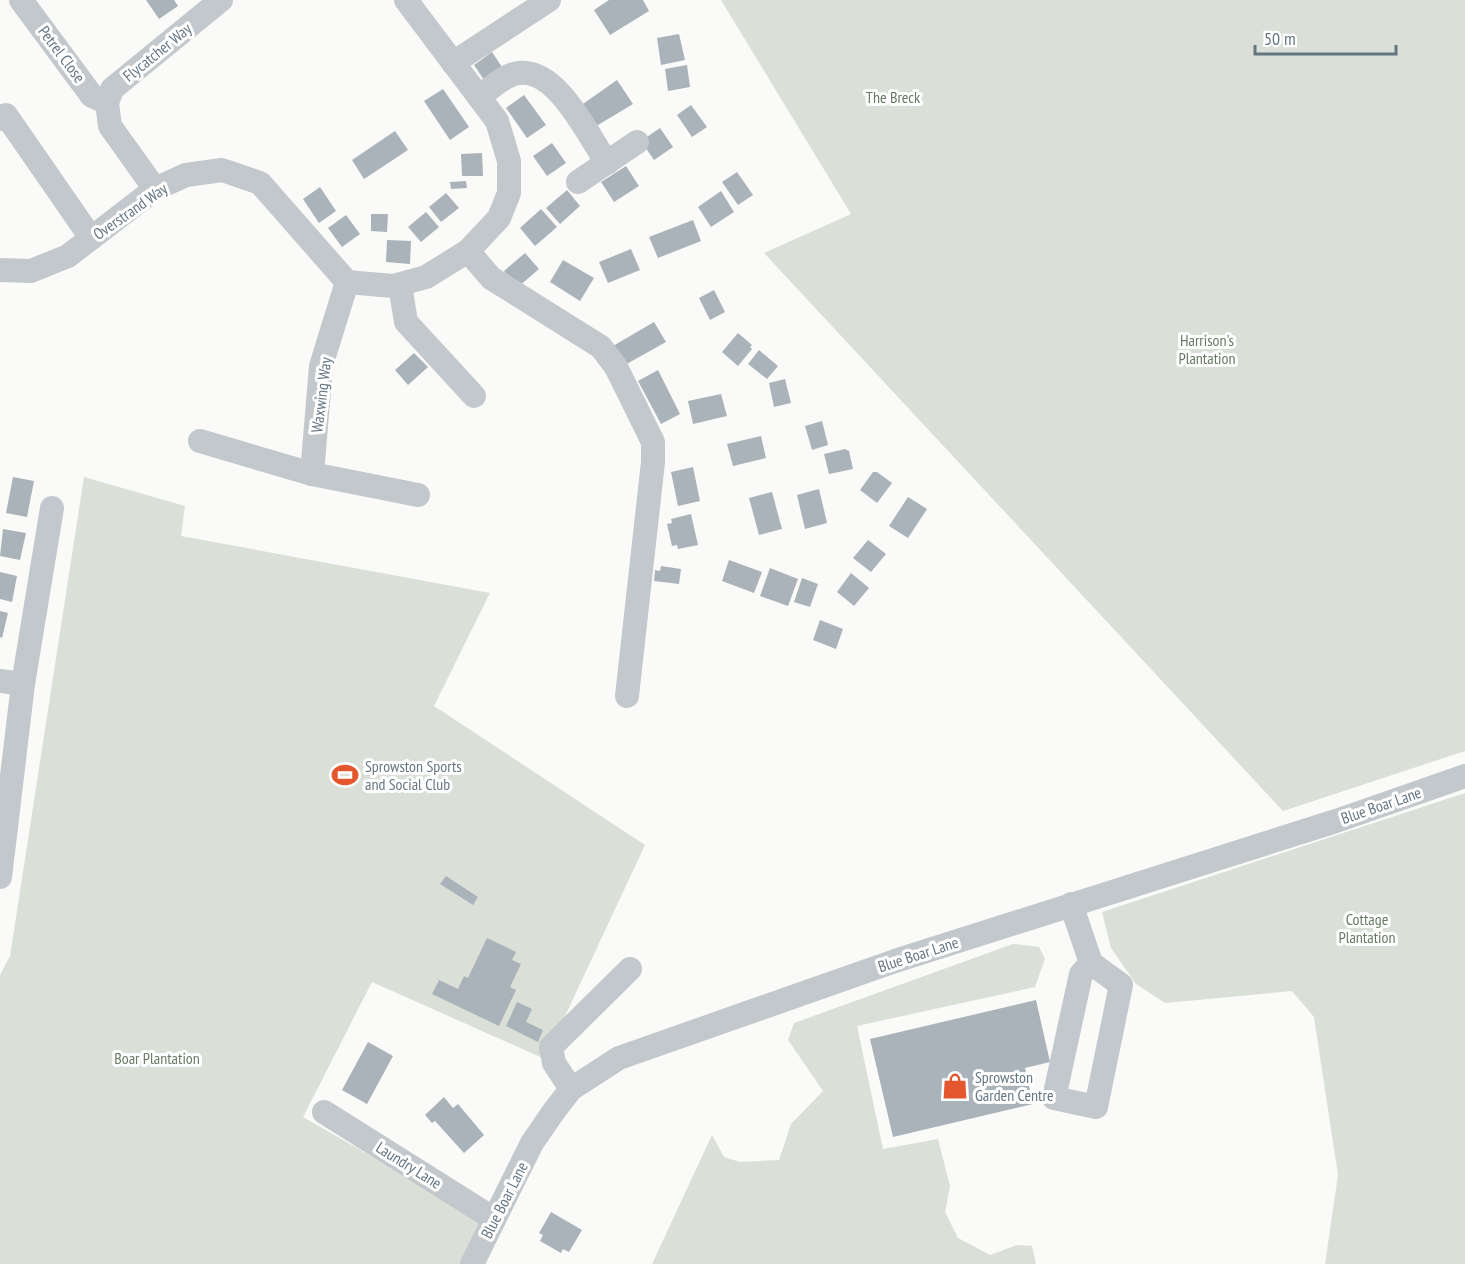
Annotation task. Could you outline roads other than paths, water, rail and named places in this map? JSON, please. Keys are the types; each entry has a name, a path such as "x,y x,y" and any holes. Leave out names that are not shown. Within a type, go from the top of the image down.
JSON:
{"street":[{"name":"Petrel Close","path":"21,0 92,96 107,103"},
{"path":"347,282 400,285 426,277 468,251 499,218 509,193 509,161 496,121 406,0"},
{"path":"453,63 549,0"},
{"name":"Flycatcher Way","path":"107,103 112,89 211,3"},
{"path":"478,97 511,75 534,74 558,90 607,163"},
{"path":"107,103 110,126 155,189"},
{"path":"0,119 6,115 91,238"},
{"path":"578,182 638,142"},
{"name":"Overstrand Way","path":"0,270 31,271 68,256 155,189 186,175 222,170 260,183 347,282"},
{"path":"468,251 492,278 601,347 616,367 653,442 653,462 627,696"},
{"name":"Waxwing Way","path":"312,474 321,366 347,282"},
{"path":"400,285 406,322 474,396"},
{"path":"200,441 312,474 418,495"},
{"path":"0,877 9,794 11,682 52,508"},
{"name":"Blue Boar Lane","path":"472,1264 532,1143 571,1089 619,1058 1071,904 1311,829 1465,776"},
{"path":"1071,904 1091,963 1121,985 1096,1107 1054,1098 1081,974 1091,963"},
{"path":"571,1089 554,1063 551,1047 630,969"},
{"name":"Laundry Lane","path":"324,1112 494,1219"}],"place":[{"name":"Sprowston Sports and Social Club","path":"345,775"},
{"name":"Sprowston Garden Centre","path":"955,1086"}],"park label":[{"name":"The Breck","path":"893,97"},
{"name":"Harrison's Plantation","path":"1207,349"},
{"name":"Cottage Plantation","path":"1367,928"},
{"name":"Boar Plantation","path":"157,1058"}]}
